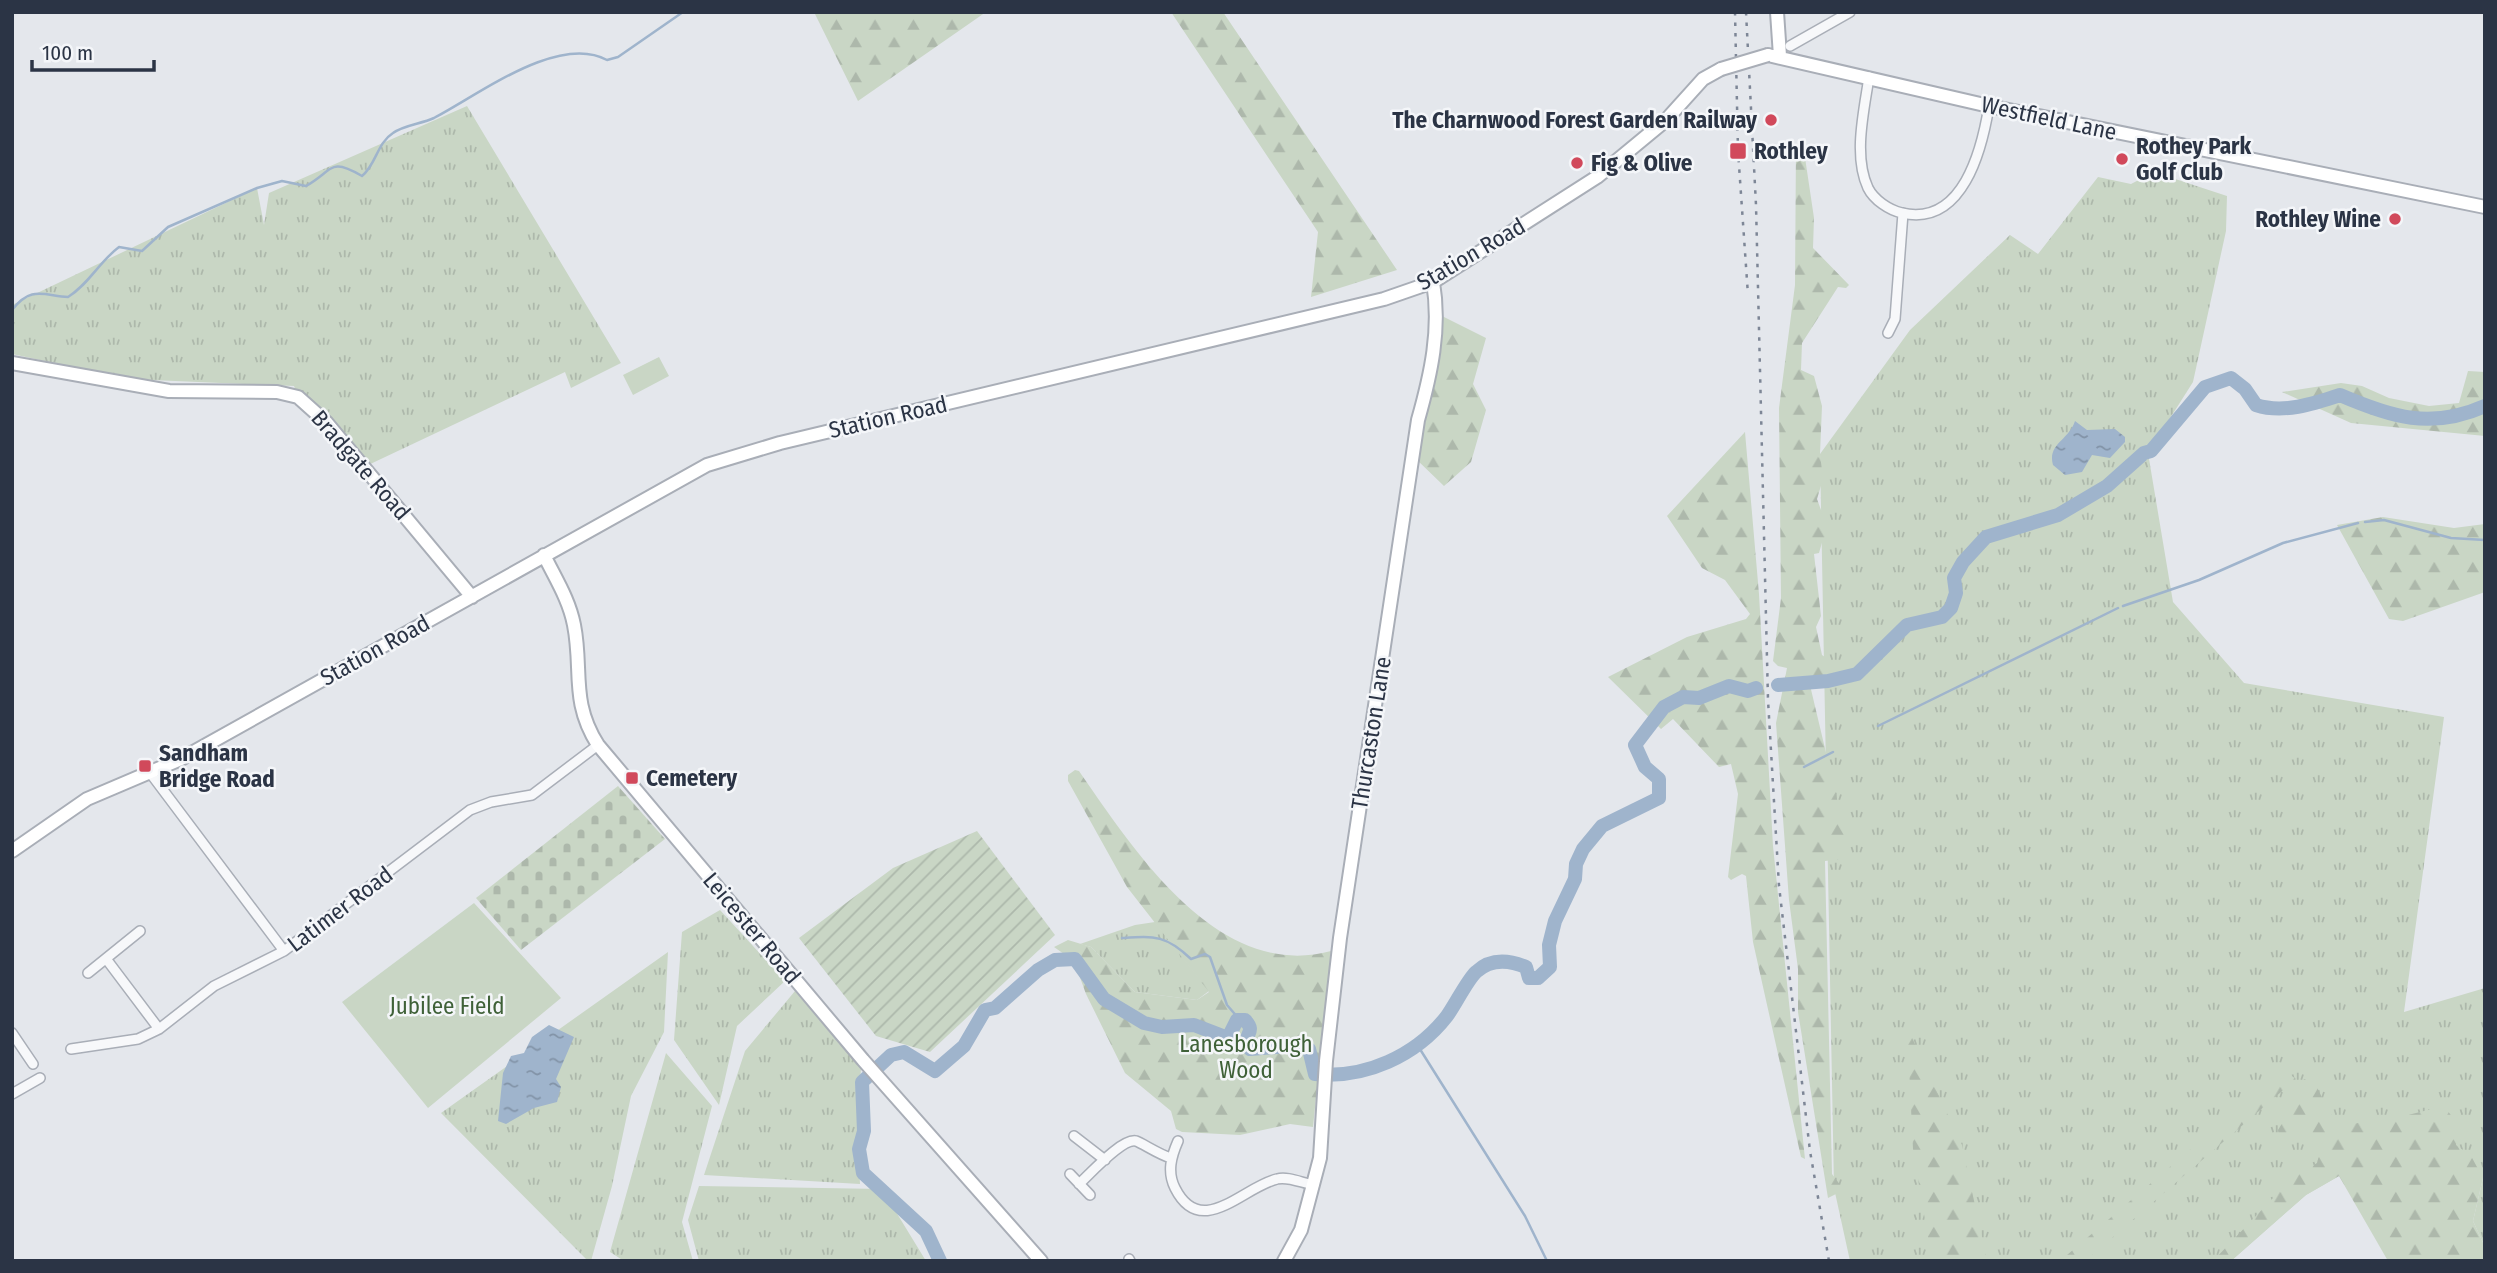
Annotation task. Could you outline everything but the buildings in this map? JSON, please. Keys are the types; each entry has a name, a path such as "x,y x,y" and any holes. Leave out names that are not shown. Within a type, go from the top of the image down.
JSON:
{"street":[{"path":"1774,55 1777,12"},
{"path":"1790,46 1850,12"},
{"name":"Station Road","path":"12,851 88,799 151,774 707,465 739,454 1384,299 1433,282 1597,177 1666,120 1703,79 1721,69 1774,55"},
{"name":"Westfield Lane","path":"1774,55 1989,106 2485,208"},
{"path":"1869,77 1861,138 1868,187 1884,205 1903,213 1934,208 1958,192 1981,150 1989,106"},
{"path":"1888,333 1895,319 1903,213"},
{"name":"Thurcaston Lane","path":"1283,1261 1301,1230 1320,1158 1326,1061 1340,938 1406,492 1434,346 1437,319 1433,282"},
{"name":"Bradgate Road","path":"12,363 169,391 277,392 298,397 327,423 472,597"},
{"name":"Leicester Road","path":"544,555 570,609 577,645 578,695 590,733 597,745 863,1060 1041,1261"},
{"name":"Latimer Road","path":"71,1049 138,1038 159,1029 224,980 284,951 470,810 491,802 532,795 597,745"},
{"path":"151,774 284,951"},
{"path":"88,973 140,931"},
{"path":"107,960 159,1029"},
{"path":"12,1033 15,1045 33,1065"},
{"path":"12,1094 40,1078"},
{"path":"1074,1136 1105,1160"},
{"path":"1079,1184 1131,1141 1139,1142 1153,1152 1171,1158"},
{"path":"1178,1141 1171,1158 1173,1184 1179,1195 1195,1209 1205,1212 1218,1209 1273,1180 1283,1178 1314,1185"},
{"path":"1070,1174 1090,1195"}],"green space":[{"path":"814,12 986,12 858,101"},
{"path":"1171,12 1223,12 1397,270 1311,297 1318,232"},
{"path":"467,106 621,363 571,388 565,372 364,467 298,397 294,386 129,379 12,354 12,305 257,188 264,225 269,193"},
{"path":"1803,144 1814,218 1813,248 1849,285 1846,288 1838,287 1802,343 1801,370 1814,376 1822,406 1820,454 1823,479 1817,499 1821,510 1841,529 1832,541 1823,539 1819,553 1814,554 1821,616 1816,627 1822,655 1832,662 1833,677 1809,681 1851,858 1825,861 1832,1174 1841,1186 1838,1193 1828,1198 1798,1012 1798,969 1789,900 1776,723 1787,668 1778,666 1773,661 1781,598 1779,408 1795,285 1796,145"},
{"path":"2154,172 2227,196 2226,231 2193,382 2148,453 2173,602 2244,683 2444,717 2404,1012 2485,988 2485,1247 2473,1221 2483,1178 2379,1153 2306,1195 2231,1261 1850,1261 1834,1188 1820,454 1910,330 2010,235 2038,254 2098,177 2131,184"},
{"path":"1436,313 1486,338 1473,384 1486,410 1471,462 1444,486 1416,459"},
{"path":"659,357 669,376 633,395 623,375"},
{"path":"2468,371 2485,372 2485,436 2351,423 2282,392 2341,383 2362,386 2389,398 2429,406 2459,403"},
{"path":"1745,432 1759,594 1773,846 1805,1159 1801,1157 1753,942 1746,876 1742,874 1731,880 1728,877 1738,794 1731,764 1719,767 1673,719 1661,729 1608,677 1687,637 1746,619 1750,614 1725,580 1702,568 1667,516"},
{"path":"2383,517 2454,528 2485,524 2485,592 2403,621 2389,619 2337,525"},
{"name":"Lanesborough Wood","path":"1075,770 1079,771 1153,871 1183,902 1216,928 1252,947 1290,955 1331,951 1313,1127 1290,1124 1240,1135 1182,1132 1176,1129 1171,1111 1125,1073 1086,994 1074,961 1054,947 1068,940 1091,947 1135,992 1197,1000 1209,992 1127,887 1068,781 1068,775"},
{"path":"618,786 665,839 521,950 476,898"},
{"path":"977,831 1055,935 930,1052 876,1036 799,938 893,868"},
{"name":"Jubilee Field","path":"474,903 561,998 428,1108 342,1002"},
{"path":"720,910 785,981 737,1026 719,1105 674,1040 682,932"},
{"path":"1155,922 1209,991 1197,1000 1135,992 1091,947 1080,944 1135,925"},
{"path":"668,952 664,1032 631,1096 612,1186 591,1261 588,1261 441,1113"},
{"path":"795,991 861,1068 857,1128 860,1184 704,1175 745,1051"},
{"path":"1907,1027 1962,1145 1987,1261 1932,1261 1913,1149"},
{"path":"666,1053 712,1106 682,1222 693,1261 624,1261 610,1252"},
{"path":"2283,1070 2296,1079 2085,1261 2060,1261"},
{"path":"2305,1079 2314,1081 2329,1112 2343,1125 2396,1118 2444,1106 2459,1126 2456,1145 2471,1156 2483,1178 2473,1221 2485,1247 2485,1261 2388,1261 2339,1176 2306,1195 2231,1261 2213,1261 2291,1179 2317,1163 2321,1148 2307,1129 2284,1138 2279,1136 2278,1130 2290,1110 2296,1086"},
{"path":"699,1186 882,1189 926,1261 699,1261 688,1220"}],"water":[{"path":"2075,421 2087,430 2115,429 2125,437 2125,442 2110,458 2092,455 2082,472 2065,475 2053,465 2053,452"},
{"path":"549,1025 574,1037 556,1079 561,1087 557,1102 534,1108 506,1124 498,1121 503,1073 511,1056 524,1053 532,1037"}],"waterway":[{"path":"12,310 31,295 68,297 119,247 142,251 168,227 257,188 282,181 306,186 337,167 362,176 383,142 397,130 434,118 495,83 542,61 565,55 587,54 607,60 618,57 683,12"},
{"path":"1778,685 1828,681 1857,674 1907,625 1942,617 1951,608 1956,593 1954,578 1963,562 1986,537 2058,515 2107,486 2144,453 2151,451 2205,387 2231,378 2245,389 2256,405 2266,408 2298,407 2340,395 2411,418 2447,418 2485,406"},
{"path":"2365,522 2384,520 2451,538 2485,540"},
{"path":"2123,606 2199,580 2283,543 2358,523"},
{"path":"1878,726 2118,608"},
{"path":"940,1261 926,1231 863,1173 859,1149 864,1131 862,1082 891,1055 904,1052 935,1071 964,1046 985,1010 995,1008 1038,970 1055,960 1075,959 1104,999 1144,1023 1162,1027 1194,1025 1228,1038 1237,1020 1245,1020 1250,1029 1246,1043 1250,1049 1303,1045 1309,1049 1315,1074 1352,1073 1388,1062 1420,1043 1434,1030 1447,1016 1473,975 1482,967 1494,962 1513,963 1526,967 1529,978 1538,978 1550,967 1549,945 1555,921 1575,879 1576,864 1583,849 1602,826 1659,798 1659,779 1645,767 1635,745 1664,707 1683,697 1699,698 1729,686 1748,691 1756,688"},
{"path":"1804,767 1833,752"},
{"path":"1122,938 1160,939 1174,945 1191,959 1205,954 1210,957 1227,1005 1240,1020"},
{"path":"1418,1046 1525,1216 1547,1261"}],"railway":[{"path":"1735,12 1738,151 1748,295"},
{"path":"1746,12 1756,205 1768,700 1779,886 1810,1151 1829,1261"}],"place":[{"name":"The Charnwood Forest Garden Railway","path":"1771,120"},
{"name":"Rothley","path":"1738,151"},
{"name":"Rothey Park Golf Club","path":"2122,159"},
{"name":"Fig & Olive","path":"1577,163"},
{"name":"Rothley Wine","path":"2395,219"},
{"name":"Sandham Bridge Road","path":"145,766"},
{"name":"Cemetery","path":"632,778"}]}
